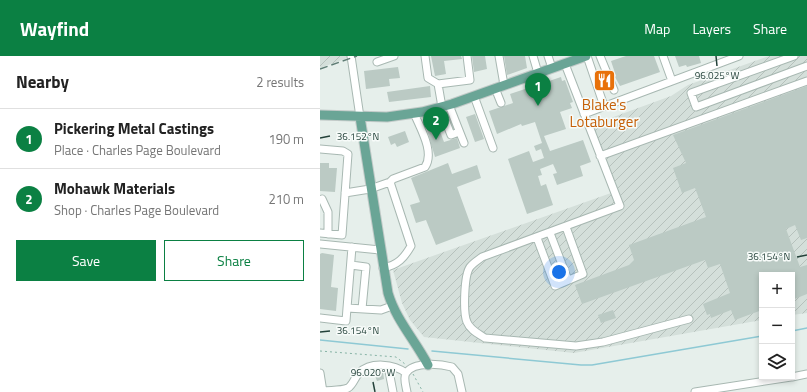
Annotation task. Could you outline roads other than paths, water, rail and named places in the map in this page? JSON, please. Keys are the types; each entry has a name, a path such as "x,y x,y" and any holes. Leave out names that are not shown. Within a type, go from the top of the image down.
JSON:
{"main road":[{"path":"320,115 387,117 414,113 444,106 474,96 584,56"},
{"path":"360,117 383,268 392,306 428,365"}],"street":[{"path":"351,56 360,107 360,117"},
{"path":"377,62 394,56"},
{"path":"426,56 428,78 438,84 470,80 467,56"},
{"path":"499,56 504,85"},
{"path":"533,56 538,73"},
{"path":"548,56 552,68"},
{"path":"584,56 604,106"},
{"path":"600,56 614,90"},
{"path":"663,56 672,81"},
{"path":"584,114 739,56"},
{"path":"794,56 691,92 696,107 807,66"},
{"path":"564,64 620,206 537,238 482,257 470,268 466,282 465,316 467,324 476,333 485,338 576,346 603,342 688,319"},
{"path":"600,156 807,81"},
{"path":"438,84 444,106 464,143"},
{"path":"495,88 501,103"},
{"path":"474,96 493,148"},
{"path":"345,193 370,189 390,182 393,178 425,167 428,162 429,153 414,113"},
{"path":"320,149 343,151 348,154 342,235 324,233 328,212 322,199"},
{"path":"383,268 393,266 403,258 411,246 390,182"},
{"path":"537,238 555,286 583,274 566,227"},
{"path":"550,233 568,280"},
{"path":"320,244 380,250"},
{"path":"320,318 346,321 352,247"},
{"path":"351,265 366,267 362,309"},
{"path":"347,308 381,310 392,306"},
{"path":"407,392 404,378 408,371 419,365 428,365 452,367 458,374 462,392"},
{"path":"320,373 323,391 348,388 352,385 358,374 365,368 388,366 408,371"},
{"path":"388,366 392,392"},
{"path":"795,376 807,374"},
{"path":"695,392 772,380"}],"waterway":[{"path":"795,330 807,328"},
{"path":"432,351 592,365 759,337"},
{"path":"320,340 408,349"}],"railway":[{"path":"320,69 357,56"}],"place":[{"name":"Blake's Lotaburger","path":"604,81"},
{"name":"Pickering Metal Castings","path":"538,106"},
{"name":"Mohawk Materials","path":"436,140"}]}
